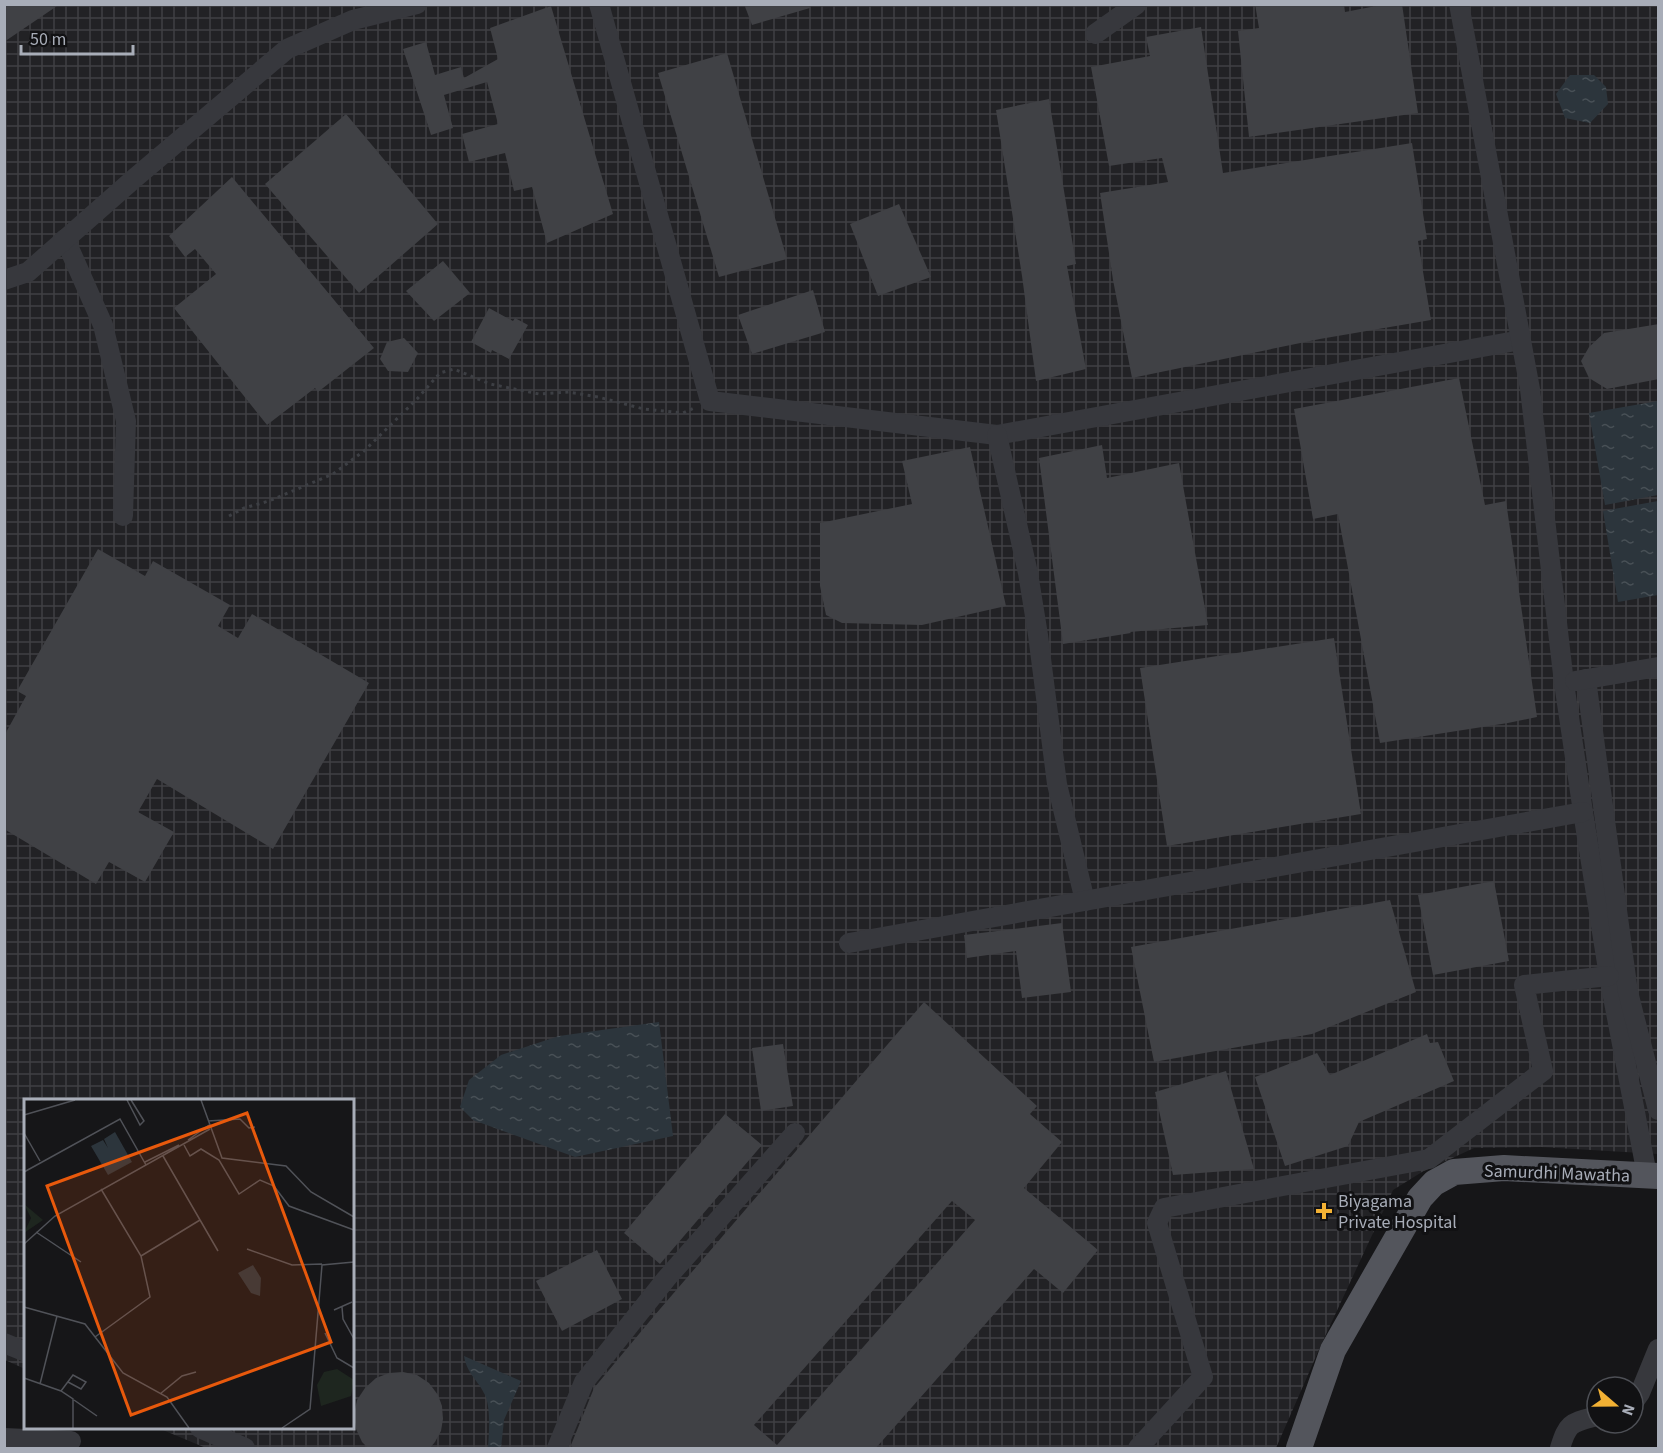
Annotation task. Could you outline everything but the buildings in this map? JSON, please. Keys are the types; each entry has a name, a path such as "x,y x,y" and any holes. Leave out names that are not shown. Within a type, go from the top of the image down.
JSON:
{"main road":[{"name":"Samurdhi Mawatha","path":"1299,1449 1333,1350 1420,1198 1434,1183 1454,1172 1504,1168 1653,1175"}],"street":[{"path":"4,280 28,272 287,49 353,20 417,4"},
{"path":"598,4 710,401 997,435 1521,340"},
{"path":"1095,34 1137,4"},
{"path":"1459,4 1530,389 1564,683 1609,976 1653,1175"},
{"path":"65,239 103,325 126,421 123,516"},
{"path":"997,435 1028,573 1057,784 1085,901"},
{"path":"1564,683 1659,667"},
{"path":"1586,680 1628,992 1659,1110"},
{"path":"849,943 1583,812"},
{"path":"1138,1449 1203,1377 1157,1223 1164,1208 1430,1160 1543,1071 1524,986 1609,976"},
{"path":"558,1449 584,1382 666,1279 795,1133"},
{"path":"4,1343 24,1351"},
{"path":"1645,1381 1659,1349"},
{"path":"1560,1449 1568,1428 1585,1419"},
{"path":"203,1429 245,1449"},
{"path":"4,1438 71,1441"}],"path":[{"path":"229,516 244,508 269,501 333,474 364,451 440,373 454,369 490,384 539,394 569,392 644,409 683,413 710,401"}],"shaded area":[{"path":"5,5 1658,5 1658,1154 1541,1147 1474,1148 1422,1172 1393,1190 1276,1448 206,1448 160,1429 354,1429 354,1099 24,1099 24,1369 5,1360"}],"water":[{"path":"1570,75 1594,75 1606,87 1608,104 1590,123 1565,118 1556,94"},
{"path":"1658,401 1658,495 1605,505 1589,413"},
{"path":"1658,501 1658,595 1618,602 1603,511"},
{"path":"659,1022 673,1136 575,1157 473,1120 460,1107 469,1080 501,1055 559,1036"},
{"path":"464,1356 521,1381 504,1420 501,1448 488,1448 487,1401 470,1372"}],"place":[{"name":"Biyagama Private Hospital","path":"1324,1211"}]}
